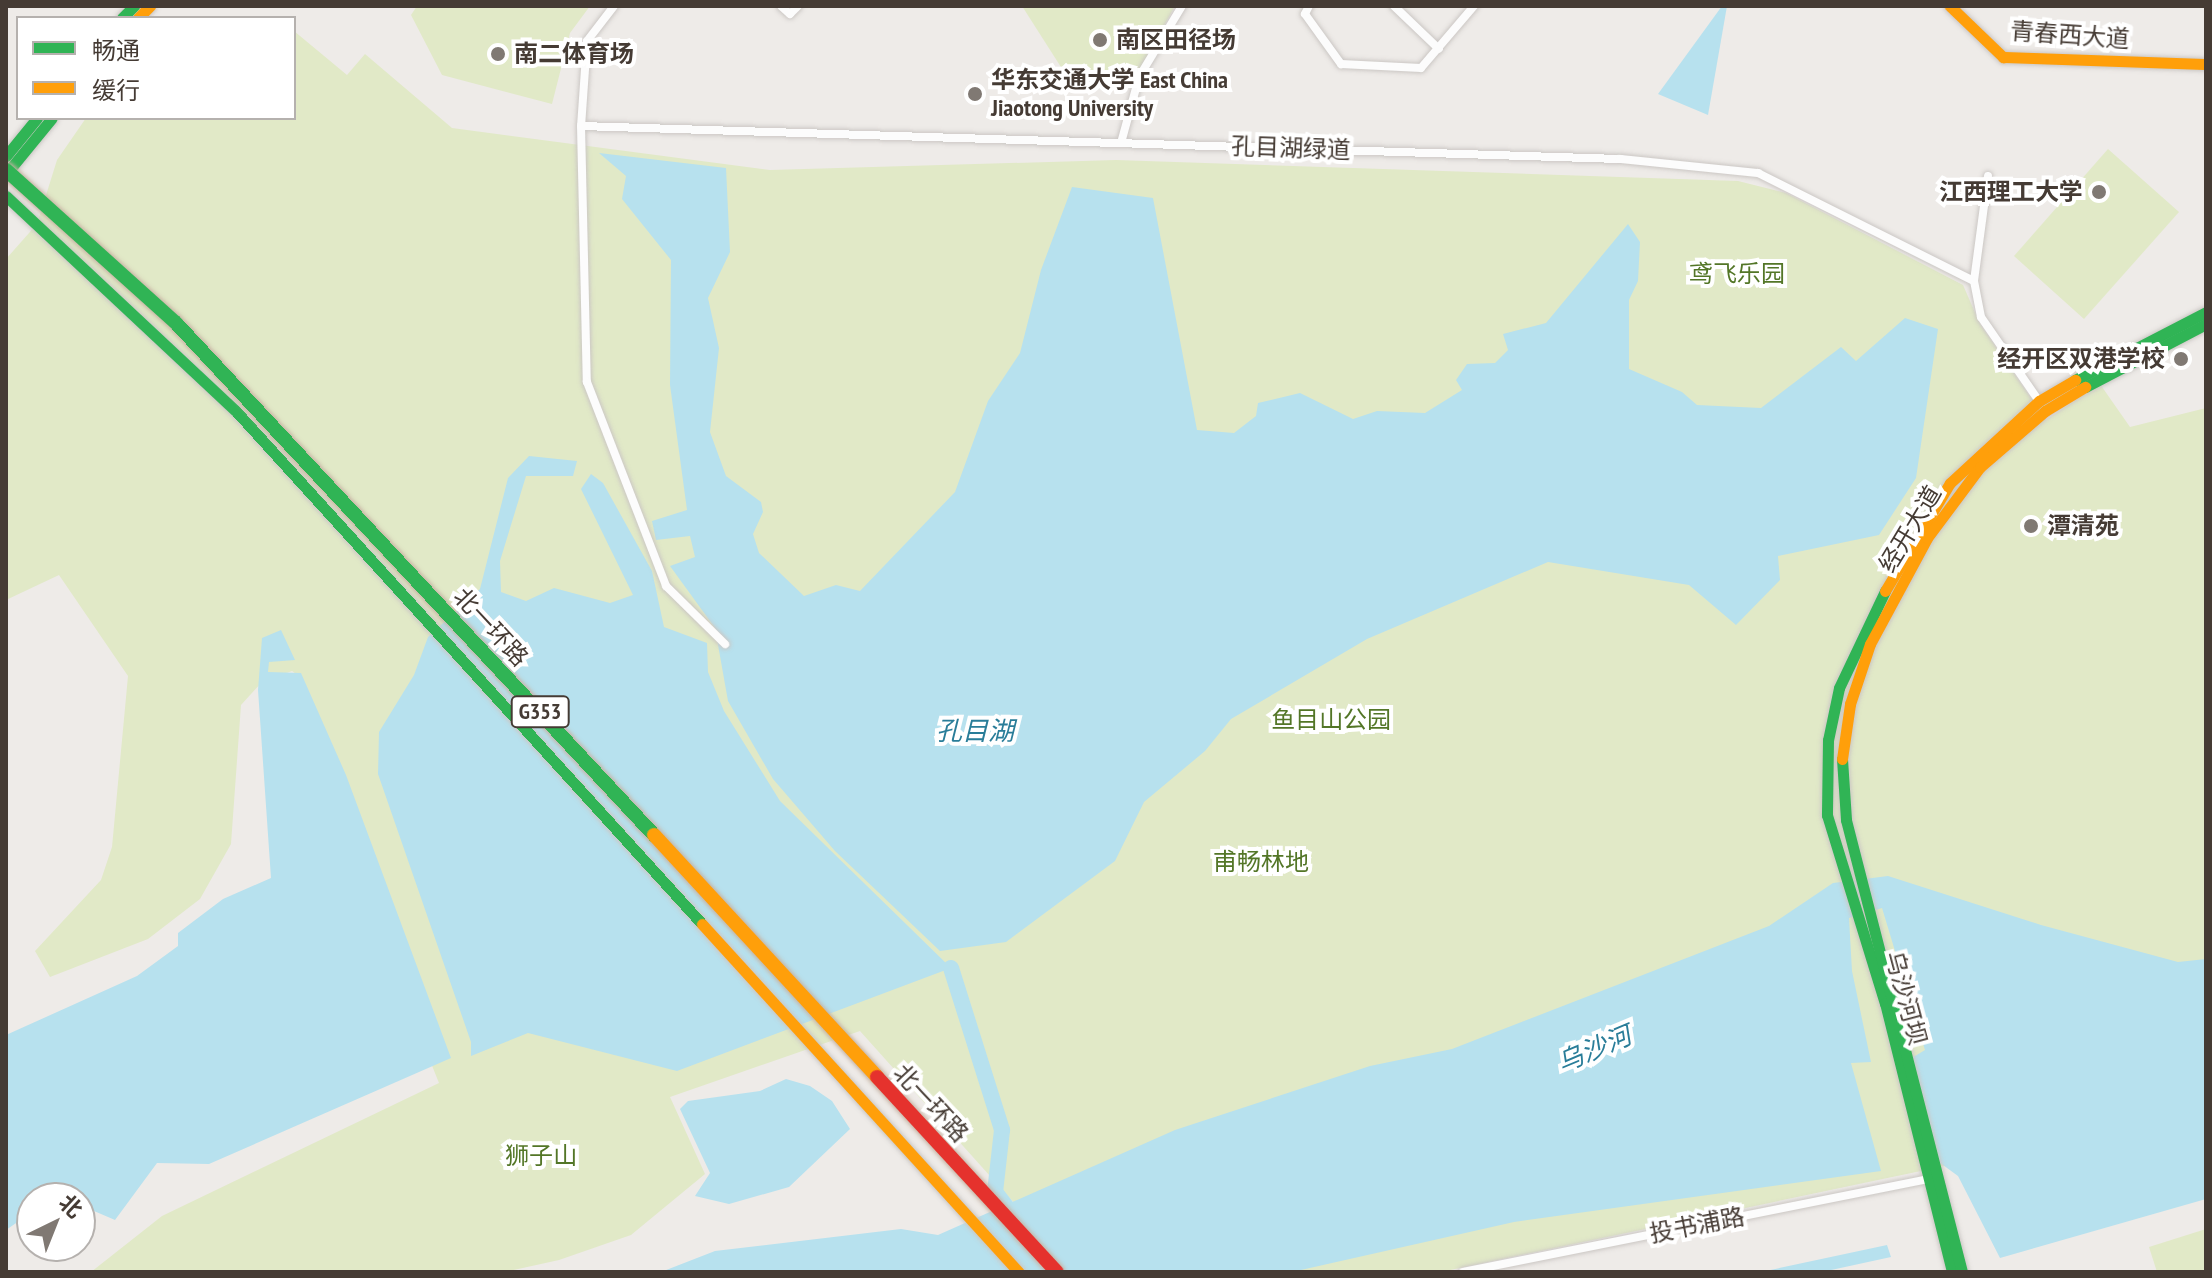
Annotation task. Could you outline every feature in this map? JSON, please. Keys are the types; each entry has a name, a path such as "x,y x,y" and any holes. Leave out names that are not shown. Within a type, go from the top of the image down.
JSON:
{"main road":[{"name":"青春西大道","path":"1950,6 2003,57 2206,64"},
{"path":"6,156 35,120"},
{"path":"6,172 50,120"},
{"name":"北一环路","path":"6,172 176,323 287,437 1057,1272"},
{"name":"北一环路","path":"6,196 235,410 1019,1272"},
{"name":"经开大道","path":"1831,831 1828,740 1839,688 1857,643 1896,566 1950,483 2039,401 2124,350 2206,312"},
{"name":"经开大道","path":"1864,877 1846,820 1841,750 1850,704 1870,644 1927,538 1958,490 2045,411 2126,361 2206,324"},
{"name":"乌沙河坝","path":"1831,831 1871,932"},
{"name":"乌沙河坝","path":"1864,877 1871,932 1934,1178 1945,1198 1962,1272"},
{"path":"1934,1178 1952,1272"},
{"path":"994,1244 1012,1272"}],"street":[{"path":"614,6 587,41 581,126 587,382 666,586 725,644"},
{"path":"781,6 790,14 798,6"},
{"path":"1121,143 1139,77 1182,6"},
{"path":"1394,6 1439,49"},
{"path":"1307,10 1341,64 1421,68 1474,6"},
{"name":"孔目湖绿道","path":"581,126 1620,159 1758,173 1974,281"},
{"path":"1988,176 1974,281 1981,317 2039,401"},
{"name":"投书浦路","path":"1463,1272 1486,1270 1934,1178"}],"green space":[{"name":"南二体育场","path":"417,6 590,6 570,33 552,104 442,75 411,15"},
{"name":"南区田径场","path":"1022,6 1175,6 1132,83 1066,75"},
{"name":"鱼目山公园","path":"296,33 347,75 365,54 452,128 770,170 1116,160 1738,181 1786,193 1963,285 1980,324 2046,420 2100,384 2130,427 2206,408 2206,1111 1441,1272 1076,1272 860,1031 670,1097 705,1174 631,1235 559,1260 505,1272 91,1272 162,1216 439,1083 286,701 299,676 292,671 262,682 241,705 231,844 200,899 148,939 50,977 35,951 101,880 112,847 128,676 59,575 6,600 6,259 37,224 57,160 85,120 296,120"},
{"path":"2108,149 2179,212 2084,319 2014,256"},
{"path":"2206,1229 2206,1272 2157,1272 2149,1247"}],"water":[{"path":"1722,6 1727,6 1708,115 1658,94"},
{"name":"孔目湖","path":"599,153 726,168 730,252 708,298 719,348 710,432 726,476 761,502 763,512 753,534 759,553 804,596 836,585 860,591 955,492 988,401 1020,353 1041,270 1072,187 1153,198 1197,430 1234,433 1256,416 1258,403 1300,393 1353,419 1377,411 1425,413 1462,390 1456,380 1467,364 1495,363 1508,350 1503,334 1546,323 1628,224 1640,242 1638,281 1629,300 1629,369 1682,392 1697,405 1761,408 1841,347 1856,361 1905,318 1938,329 1916,478 1879,535 1778,556 1780,580 1736,625 1689,585 1548,562 1367,639 1231,719 1205,751 1144,802 1115,861 1006,942 940,951 835,851 773,779 728,701 715,628 670,566 695,557 690,536 656,540 652,521 687,510 670,385 671,260 622,199 626,176"},
{"path":"529,456 577,461 573,476 526,476 500,561 501,592 526,601 554,588 610,603 633,595 581,489 591,474 603,483 652,571 664,627 707,643 708,672 724,711 780,801 951,968 677,1071 528,1033 471,1056 471,1042 378,774 379,732 414,675 428,637 480,589 508,478"},
{"path":"281,630 295,660 269,662 268,672 301,673 346,775 451,1058 209,1164 157,1163 115,1220 96,1212 96,1182 16,1182 16,1223 6,1230 6,1035 137,976 178,946 178,933 223,899 271,878 258,690 262,638"},
{"name":"乌沙河","path":"1888,876 2041,925 2178,962 2206,959 2206,1199 2000,1258 1958,1176 1932,1157 1910,1059 1925,1050 1882,908 1849,918 1852,971 1871,1062 1851,1063 1881,1171 1514,1222 1292,1272 661,1272 715,1251 901,1229 938,1235 1175,1130 1370,1066 1452,1049 1769,926 1833,883"},
{"path":"786,1079 810,1086 832,1101 850,1129 789,1187 729,1204 695,1196 710,1173 680,1109 688,1101 760,1091"},
{"path":"1887,1245 1891,1257 1822,1272 1761,1272"}],"waterway":[{"path":"951,968 1002,1130 995,1192 1014,1216"}],"traffic: fast":[{"path":"124,16 134,6"},
{"path":"6,156 35,120"},
{"path":"6,174 50,120"},
{"path":"6,170 176,323 654,835"},
{"path":"6,196 235,410 702,924"},
{"path":"2075,380 2206,312"},
{"path":"2085,387 2206,324"},
{"path":"1885,591 1839,688 1828,740 1827,815 1885,1003 1952,1272"},
{"path":"1842,759 1846,820 1962,1272"}],"traffic: slow":[{"path":"140,16 150,6"},
{"path":"1950,6 2003,57 2206,64"},
{"path":"1885,591 1950,483 2039,401 2075,380"},
{"path":"1842,759 1850,704 1870,644 1927,538 1980,467 2045,411 2085,387"},
{"path":"654,835 877,1077"},
{"path":"702,924 1019,1272"}],"traffic: jam":[{"path":"877,1077 1057,1272"}],"place":[{"name":"南区田径场","path":"1100,40"},
{"name":"南二体育场","path":"498,54"},
{"name":"华东交通大学 East China Jiaotong University","path":"975,94"},
{"name":"江西理工大学","path":"2099,192"},
{"name":"经开区双港学校","path":"2181,359"},
{"name":"潭清苑","path":"2031,526"}],"park label":[{"name":"鸢飞乐园","path":"1737,274"},
{"name":"甫畅林地","path":"1261,862"},
{"name":"狮子山","path":"541,1156"}]}
